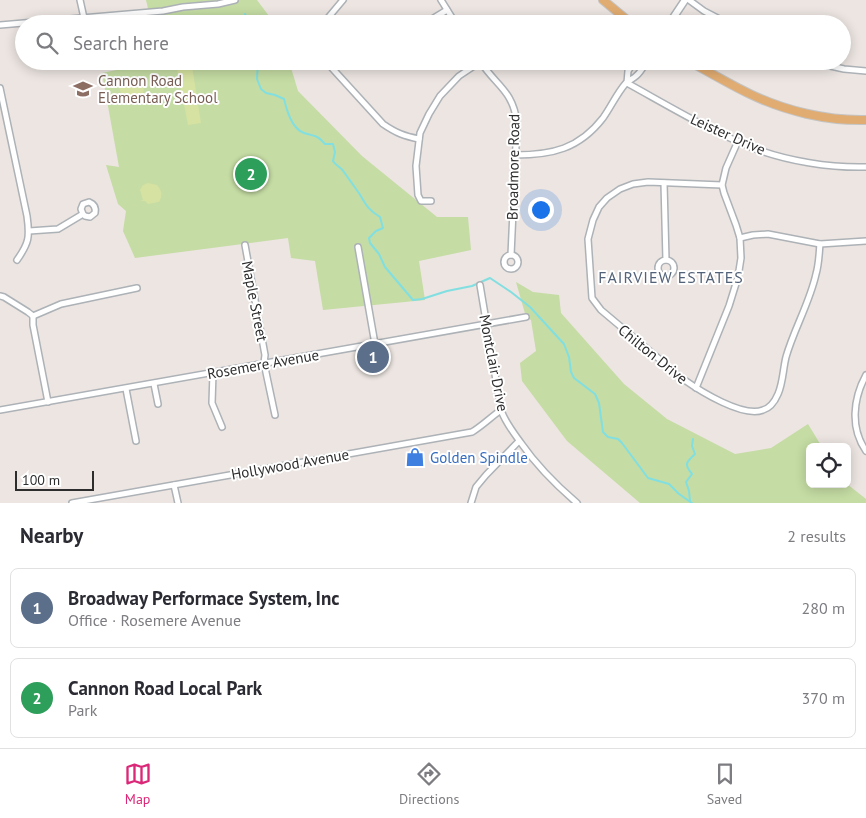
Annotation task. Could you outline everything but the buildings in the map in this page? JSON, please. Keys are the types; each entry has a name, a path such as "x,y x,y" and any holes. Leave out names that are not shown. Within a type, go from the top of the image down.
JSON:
{"main road":[{"path":"603,0 621,15"},
{"path":"705,70 751,95 799,112 825,117 866,120"}],"street":[{"path":"80,0 83,15"},
{"path":"118,15 218,4 235,0"},
{"path":"330,15 343,0"},
{"path":"441,0 450,15"},
{"path":"675,15 685,0"},
{"path":"689,0 712,15"},
{"path":"439,15 447,10"},
{"path":"0,25 15,24"},
{"path":"334,70 384,124 393,131 419,140"},
{"path":"431,201 420,201 418,195 416,166 420,134 440,96 469,70"},
{"name":"Broadmore Road","path":"486,70 506,91 513,104 517,123 511,255"},
{"path":"627,83 629,70"},
{"path":"515,155 548,153 575,144 592,131 627,83 638,75 641,70"},
{"path":"844,70 866,72"},
{"name":"Leister Drive","path":"627,83 703,124 753,148 811,164 866,168"},
{"path":"0,90 29,231 28,242 17,260"},
{"path":"696,388 729,306 738,277 741,258 740,238 722,185 726,168 738,141"},
{"name":"Chilton Drive","path":"722,185 648,182 633,184 620,189 607,198 599,208 592,220 588,239 592,298 601,310 696,388 745,411 755,412 764,410 773,404 779,392 786,356 816,276 820,244"},
{"path":"664,182 666,260"},
{"path":"29,231 58,229 82,214"},
{"path":"740,238 768,234 820,244 866,241"},
{"name":"Maple Street","path":"245,245 265,355 264,363 275,415"},
{"path":"358,247 375,344"},
{"name":"Montclair Drive","path":"480,285 501,410 505,421 536,463 559,488 577,503"},
{"path":"33,316 61,304 137,288"},
{"path":"0,296 33,316"},
{"path":"33,316 33,325 48,402"},
{"name":"Rosemere Avenue","path":"0,410 526,317"},
{"path":"213,373 212,403 222,427"},
{"path":"866,375 858,390 855,419 859,438 866,451"},
{"path":"154,384 158,404"},
{"path":"126,389 136,441"},
{"name":"Hollywood Avenue","path":"72,503 472,432 501,410"},
{"path":"471,503 476,487 519,441"},
{"path":"174,485 178,503"}],"green space":[{"path":"146,0 257,0 268,15 136,15 149,13"},
{"path":"116,70 292,70 298,91 362,156 437,217 468,217 471,250 419,261 425,300 323,310 315,261 291,258 288,238 135,258 123,231 126,211 118,204 106,165 119,167 102,73"},
{"path":"177,70 193,70 201,123 188,125"},
{"path":"138,76 144,88 142,95 134,104 124,104 119,87 113,85 118,77 123,81"},
{"path":"148,183 157,185 160,189 159,202 148,204 145,201 140,201 143,200 140,190 143,185"},
{"path":"516,282 533,292 559,295 561,313 624,384 667,419 735,454 771,448 808,424 820,443 806,443 806,488 851,487 866,499 866,503 640,503 567,441 522,381 520,363 536,351 531,320 526,317"}],"waterway":[{"path":"258,70 257,79 261,89 266,93 284,99 296,128 304,133 318,137 325,144 333,144 335,152 333,161 343,170 368,207 380,217 383,228 376,231 369,238 370,243 379,254 385,267 413,300 472,286 490,278 511,292 530,307 564,344 574,378 595,394 599,403 603,432 608,437 618,439 622,443 648,478 669,484 692,503"},
{"path":"690,501 686,482 692,474 687,463 695,454 692,446 693,439"}],"place":[{"name":"Cannon Road Elementary School","path":"83,89"},
{"name":"Cannon Road Local Park","path":"251,174"},
{"name":"Broadway Performace System, Inc","path":"373,357"},
{"name":"Golden Spindle","path":"415,457"}],"district":[{"name":"FAIRVIEW ESTATES","path":"671,277"}]}
